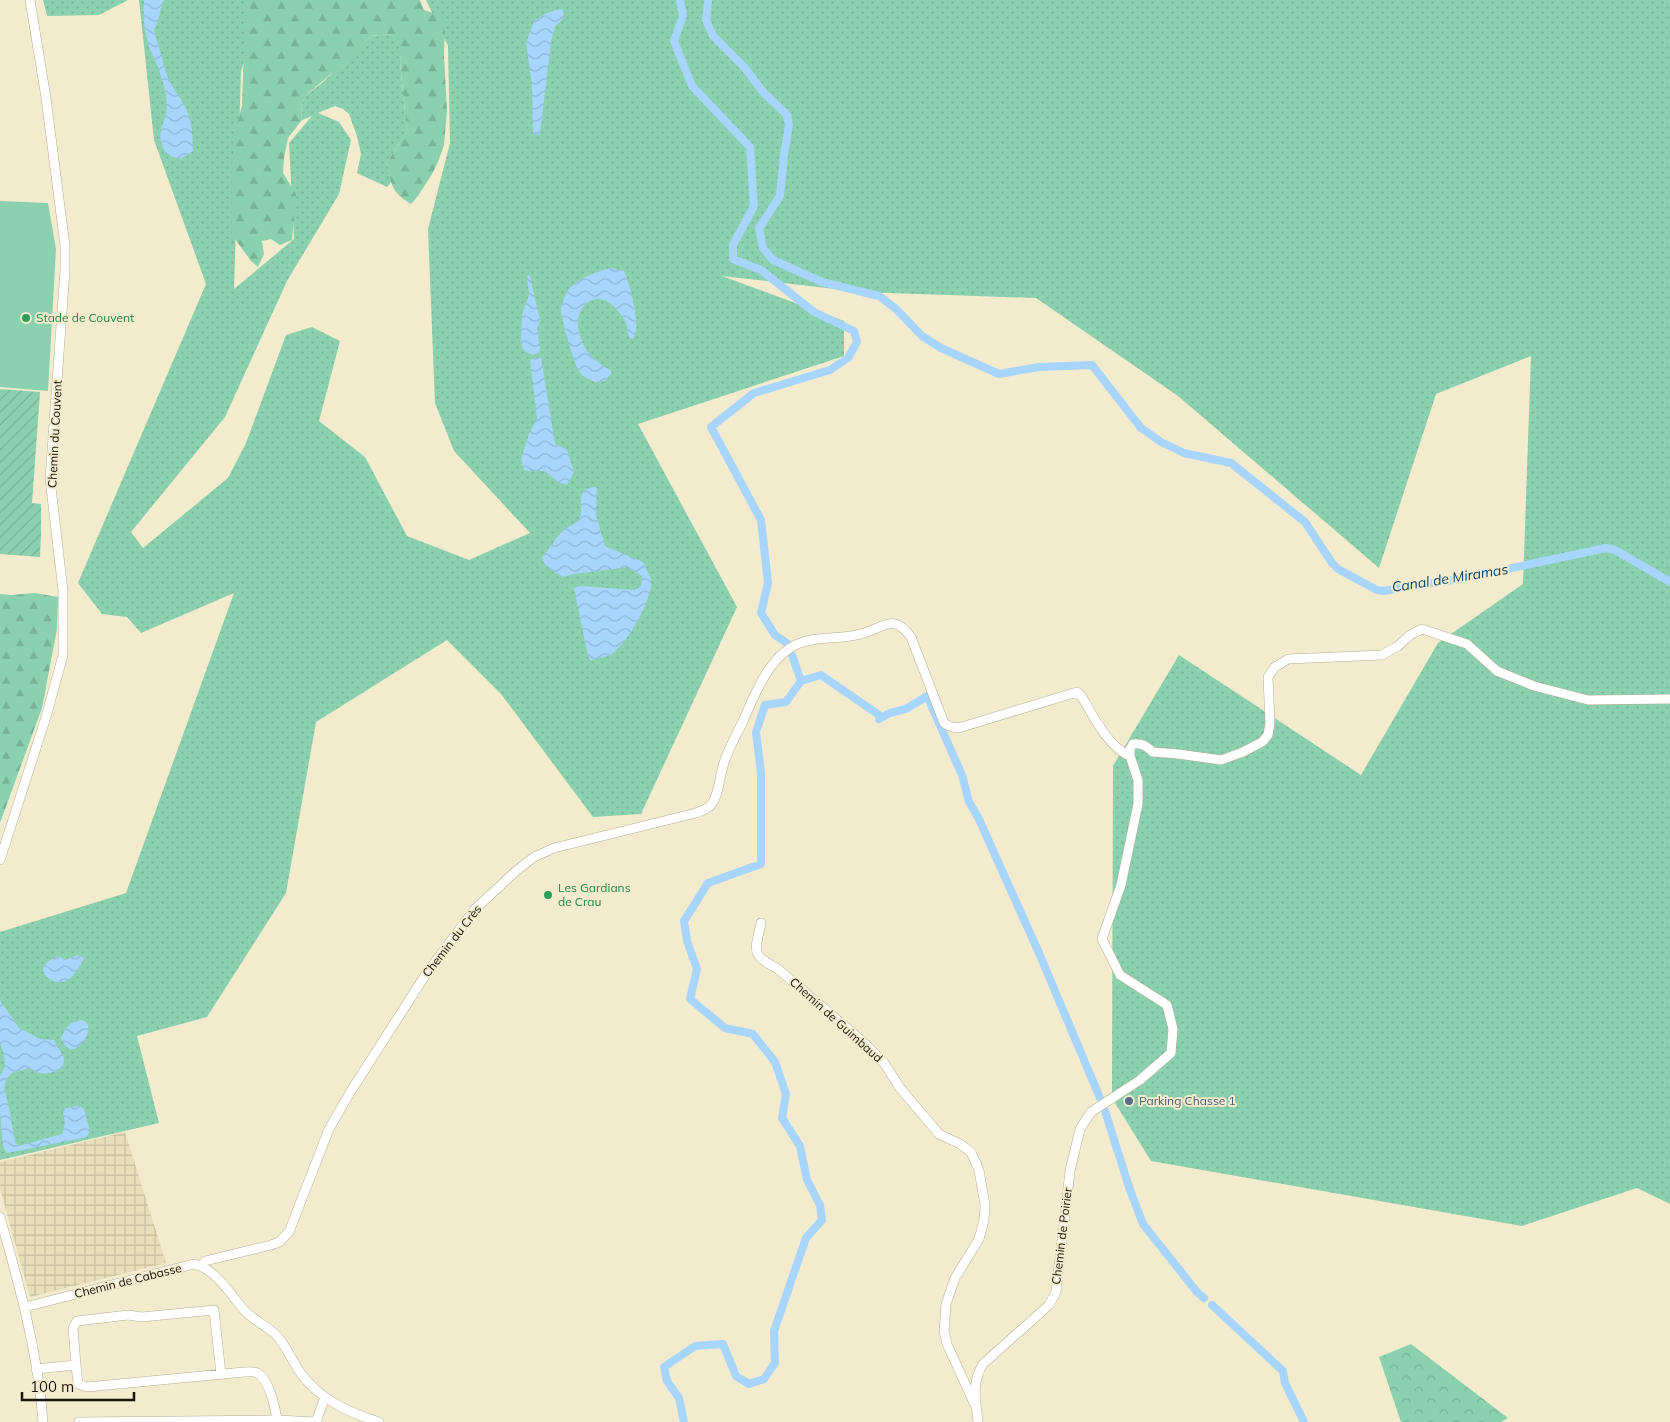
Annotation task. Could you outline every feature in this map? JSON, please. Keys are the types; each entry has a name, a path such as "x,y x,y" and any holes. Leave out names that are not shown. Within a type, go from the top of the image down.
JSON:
{"street":[{"name":"Chemin du Couvent","path":"0,860 46,717 63,655 64,638 63,591 50,479 66,270 65,246 46,98 30,0"},
{"name":"Chemin du Crès","path":"201,1266 205,1261 279,1242 289,1232 329,1129 376,1050 426,974 475,909 516,871 534,857 554,848 696,813 708,808 714,801 725,760 762,678 777,659 791,647 805,642 863,634 887,624 894,624 903,627 911,637 944,723 950,728 958,728 1077,692 1105,734 1124,754 1130,756"},
{"path":"1130,756 1130,749 1133,744 1140,743 1152,752 1221,760 1243,752 1262,742 1268,735 1270,723 1268,677 1275,667 1288,659 1382,655 1398,646 1410,635 1422,629 1467,644 1497,671 1534,686 1588,700 1670,699"},
{"name":"Chemin de Poirier","path":"978,1422 975,1387 976,1374 983,1364 1050,1306 1056,1292 1070,1171 1080,1129 1091,1112 1140,1080 1171,1053 1173,1030 1167,1005 1120,975 1102,939 1121,885 1138,804 1138,780 1130,756"},
{"name":"Chemin de Guimbaud","path":"761,923 755,950 758,956 778,968 862,1041 884,1063 900,1088 939,1134 960,1144 971,1152 979,1170 986,1205 984,1220 979,1239 955,1278 946,1304 944,1331 947,1344 976,1408"},
{"path":"0,1217 25,1308 41,1394 43,1422"},
{"name":"Chemin de Cabasse","path":"25,1308 194,1264 201,1266"},
{"path":"201,1266 207,1268 246,1312 277,1336 303,1376 325,1397 353,1414 379,1422"},
{"path":"221,1374 214,1310 142,1317 128,1315 77,1321 73,1328 78,1384 87,1387 244,1372 257,1373 264,1379 274,1402 277,1421"},
{"path":"36,1369 76,1365"},
{"path":"78,1421 316,1421 325,1397"}],"shaded area":[{"path":"125,1132 166,1263 30,1297 0,1189 0,1162"}],"green space":[{"path":"43,0 128,0 99,15 47,16"},
{"path":"139,0 262,0 241,72 234,289 294,239 289,143 312,116 302,120 301,105 306,95 322,83 371,36 389,34 396,40 399,46 407,132 387,162 391,182 387,187 357,173 361,154 349,114 335,106 318,113 339,122 351,140 339,194 287,281 225,417 131,532 143,548 228,478 246,443 286,335 312,327 340,341 319,421 365,457 407,536 469,560 530,533 454,451 435,403 428,229 450,143 448,46 426,0 1670,0 1670,1204 1637,1188 1522,1226 1151,1161 1112,1098 1113,766 1179,655 1361,775 1438,643 1523,584 1531,356 1436,394 1379,568 1178,396 1036,298 861,292 722,276 844,321 844,356 638,424 737,607 641,814 593,817 501,694 447,640 316,722 286,893 207,1017 137,1036 159,1123 0,1160 0,932 126,893 234,593 141,633 127,617 102,614 78,583 206,284 154,140"},
{"path":"252,0 420,0 424,10 442,16 445,22 444,55 447,111 444,145 438,162 418,196 411,204 404,200 393,187 387,162 407,132 400,50 395,40 389,34 371,36 343,64 306,95 301,105 302,120 288,138 283,173 296,194 292,240 280,245 271,239 262,241 264,254 258,267 251,261 232,235 234,137 242,105 245,21 247,8"},
{"name":"Stade de Couvent","path":"0,201 48,203 56,249 48,391 0,387"},
{"path":"0,389 40,392 32,503 41,504 40,557 0,554"},
{"path":"35,593 58,597 57,629 42,708 0,823 0,594"},
{"path":"1411,1344 1508,1418 1501,1422 1401,1422 1379,1357"}],"water":[{"path":"144,0 164,0 154,29 155,34 168,78 184,105 191,124 193,151 180,159 167,154 161,142 160,137 167,110 167,100 165,88 146,35"},
{"path":"559,9 563,10 564,16 555,26 551,42 540,134 533,135 532,85 526,43 534,21 545,14"},
{"path":"610,268 624,271 634,306 636,325 633,339 630,338 626,323 618,311 611,304 600,299 588,302 580,312 578,323 583,343 592,357 612,372 606,380 598,383 585,377 579,371 568,339 561,307 565,296 573,285 597,272"},
{"path":"529,275 540,320 537,329 540,349 539,352 533,355 522,348 521,340 522,314 529,295 527,276"},
{"path":"541,357 555,444 567,450 574,472 567,485 558,482 545,471 524,470 521,459 529,434 537,419 530,360"},
{"path":"597,488 596,515 605,546 643,562 651,579 651,587 644,608 625,640 612,654 591,661 588,656 574,588 580,586 635,590 641,586 642,576 628,567 563,577 547,566 542,557 561,533 579,519 581,514 581,496 587,489"},
{"path":"78,955 84,958 72,977 62,982 57,982 45,975 43,967 50,960 59,956 65,960"},
{"path":"0,1000 19,1028 40,1039 54,1040 64,1058 63,1067 54,1072 46,1074 29,1068 12,1073 6,1080 4,1088 15,1142 19,1146 62,1134 65,1123 63,1112 66,1108 79,1106 84,1109 90,1131 87,1137 7,1153 3,1146 0,1112 0,1076 5,1066 0,1042"},
{"path":"79,1020 87,1023 87,1033 81,1045 71,1049 66,1046 61,1038 68,1026"}],"waterway":[{"path":"680,0 683,16 674,41 692,86 750,147 754,206 733,245 733,259 761,270 814,312 854,331 857,342 848,358 830,370 754,393 711,427 761,520 768,583 761,613 775,635 788,644"},
{"name":"Canal de Miramas","path":"708,0 706,20 713,36 745,68 764,93 787,115 789,125 780,196 759,228 763,248 773,260 822,282 879,296 895,308 922,336 941,348 999,374 1039,367 1092,365 1141,428 1161,442 1184,453 1231,463 1305,522 1338,569 1377,590 1383,591 1465,578 1606,548 1615,550 1670,582"},
{"path":"684,1422 679,1398 667,1381 664,1367 695,1346 723,1344 736,1376 749,1384 764,1379 775,1363 774,1331 806,1238 822,1220 820,1205 807,1180 800,1146 782,1118 786,1094 775,1062 753,1034 725,1028 690,999 697,969 687,941 684,921 708,883 761,864 761,773 756,732 765,705 786,702 801,681 792,655"},
{"path":"801,681 821,675 879,715 879,719 890,713 906,709 927,696 962,775 969,802 978,817 1039,953 1100,1098"},
{"path":"1105,1111 1143,1224 1197,1292 1204,1298"},
{"path":"1212,1305 1283,1371 1285,1383 1304,1422"}],"place":[{"name":"Stade de Couvent","path":"26,318"},
{"name":"Les Gardians de Crau","path":"548,895"},
{"name":"Parking Chasse 1","path":"1129,1101"}]}
